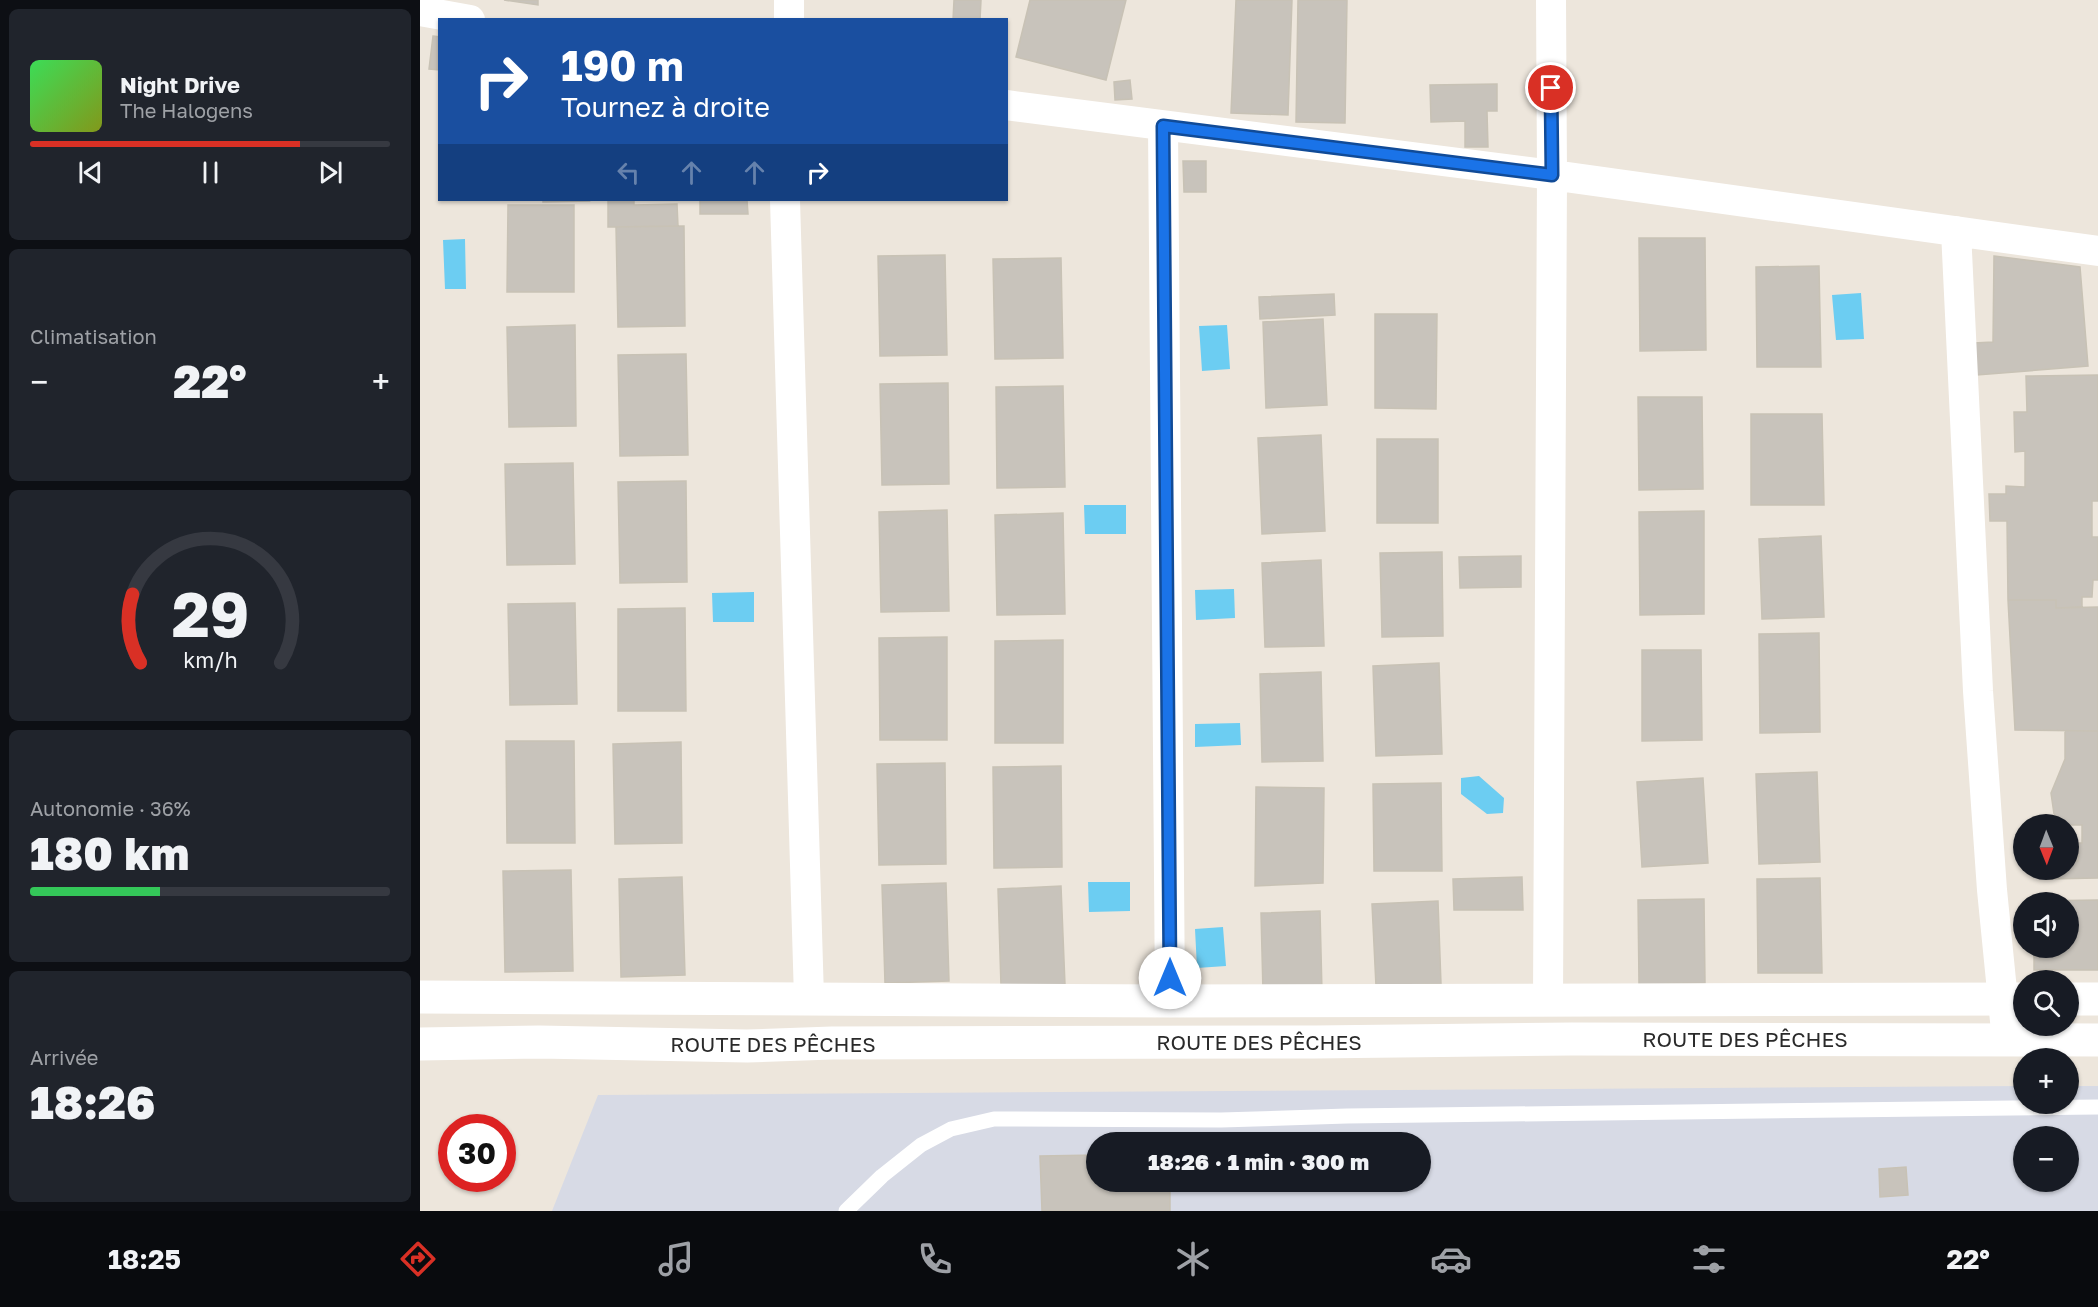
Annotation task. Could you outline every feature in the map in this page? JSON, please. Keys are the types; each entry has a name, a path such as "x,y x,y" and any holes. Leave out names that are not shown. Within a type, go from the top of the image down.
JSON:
{"main road":[{"name":"ROUTE DES PÊCHES","path":"420,997 1170,1001 2013,999"},
{"path":"2079,999 2098,999"},
{"name":"ROUTE DES PÊCHES","path":"420,1044 539,1042 747,1046 832,1043 1572,1039 2098,1040"}],"street":[{"path":"789,0 789,18"},
{"path":"1548,1000 1551,0"},
{"path":"420,11 459,18"},
{"path":"1008,105 1552,175 2098,251"},
{"path":"1163,126 1170,1001"},
{"path":"785,201 809,998"},
{"path":"1956,231 1978,691 1992,890 2013,999 2007,1041"}],"lane":[{"path":"846,1211 882,1176 921,1145 951,1129 994,1119 1221,1120 1347,1116 2098,1107"}],"shaded area":[{"path":"2013,1086 2013,1114 2079,1114 2079,1086 2098,1086 2098,1211 552,1211 598,1095"}],"water":[{"path":"465,239 466,289 445,289 443,240"},
{"path":"1861,293 1864,339 1836,340 1832,295"},
{"path":"1227,325 1230,369 1202,371 1199,326"},
{"path":"1084,505 1126,505 1126,534 1085,534"},
{"path":"1234,589 1235,618 1196,620 1195,590"},
{"path":"754,592 754,622 713,622 712,593"},
{"path":"1240,723 1241,745 1195,747 1195,724"},
{"path":"1479,776 1504,798 1503,813 1487,814 1461,794 1461,778"},
{"path":"1088,882 1130,882 1130,911 1089,912"},
{"path":"1223,927 1226,966 1197,968 1195,929"}],"building":[{"path":"504,0 538,0 538,5"},
{"path":"954,0 981,0 980,18 953,18"},
{"path":"1030,0 1126,0 1106,80 1016,57"},
{"path":"1236,0 1292,0 1288,115 1231,113"},
{"path":"1298,0 1347,0 1345,123 1296,122"},
{"path":"433,36 438,37 438,70 429,69"},
{"path":"1130,80 1132,99 1115,100 1114,82"},
{"path":"1497,84 1497,111 1487,111 1488,147 1465,147 1465,121 1431,122 1430,85"},
{"path":"1183,161 1206,161 1206,192 1184,192"},
{"path":"543,201 589,201 543,202"},
{"path":"608,201 634,201 634,205 677,204 678,226 608,227"},
{"path":"700,201 747,201 748,214 700,214"},
{"path":"508,205 574,205 574,292 507,292"},
{"path":"684,226 685,326 618,327 616,227"},
{"path":"1639,238 1705,238 1706,350 1640,351"},
{"path":"945,255 947,355 880,356 878,256"},
{"path":"1994,256 2080,267 2088,366 1977,375 1974,343 1993,342"},
{"path":"1061,258 1063,358 995,359 993,259"},
{"path":"1819,266 1821,367 1757,367 1756,267"},
{"path":"1334,294 1335,315 1260,319 1259,297"},
{"path":"1375,314 1437,314 1436,409 1375,408"},
{"path":"1323,319 1327,405 1266,408 1263,322"},
{"path":"575,325 576,426 509,427 507,327"},
{"path":"686,354 688,455 620,456 618,355"},
{"path":"2098,375 2098,501 2092,501 2092,537 2098,537 2098,580 2093,580 2092,597 2082,597 2082,607 2056,608 2056,600 2008,600 2007,521 1990,521 1989,494 2006,494 2006,486 2025,487 2025,451 2015,452 2014,412 2027,412 2026,376"},
{"path":"948,383 949,484 882,485 880,384"},
{"path":"1063,386 1065,487 997,488 996,387"},
{"path":"1638,397 1702,397 1703,489 1639,490"},
{"path":"1751,414 1822,414 1824,505 1751,505"},
{"path":"1321,435 1325,531 1262,534 1258,438"},
{"path":"1377,439 1438,439 1438,523 1377,523"},
{"path":"573,463 575,564 507,565 505,464"},
{"path":"686,481 687,582 620,583 618,482"},
{"path":"947,510 949,611 881,612 879,512"},
{"path":"1704,511 1704,614 1640,615 1639,512"},
{"path":"1063,513 1065,614 997,615 995,515"},
{"path":"1821,536 1824,617 1762,619 1759,539"},
{"path":"1442,552 1443,636 1382,637 1380,553"},
{"path":"1521,556 1521,587 1460,588 1459,557"},
{"path":"1321,560 1324,646 1265,647 1262,563"},
{"path":"2008,600 2056,600 2056,608 2098,607 2098,731 2015,730"},
{"path":"575,603 577,704 510,705 508,604"},
{"path":"685,608 686,711 618,711 618,609"},
{"path":"1819,633 1820,732 1760,733 1759,634"},
{"path":"947,637 947,740 880,740 879,638"},
{"path":"1063,640 1063,743 995,743 995,641"},
{"path":"1642,650 1701,650 1702,740 1642,741"},
{"path":"1439,663 1442,754 1376,756 1373,666"},
{"path":"1321,672 1323,761 1262,762 1260,674"},
{"path":"2065,731 2098,731 2098,878 2079,878 2079,843 2082,843 2082,825 2079,825 2079,814 2054,814 2051,793 2065,759"},
{"path":"506,741 574,741 575,843 507,843"},
{"path":"681,742 682,843 615,844 613,744"},
{"path":"945,763 946,864 879,865 877,764"},
{"path":"1061,766 1062,867 994,868 993,767"},
{"path":"1817,772 1820,862 1759,864 1756,774"},
{"path":"1703,778 1708,863 1642,867 1637,782"},
{"path":"1441,783 1442,871 1374,871 1373,784"},
{"path":"1256,787 1324,788 1323,883 1255,886"},
{"path":"571,870 573,971 505,972 503,871"},
{"path":"682,877 685,975 621,977 619,879"},
{"path":"1522,877 1523,910 1454,910 1453,879"},
{"path":"1820,878 1822,973 1758,973 1757,879"},
{"path":"946,883 949,981 885,983 882,885"},
{"path":"1061,886 1065,985 1001,986 998,889"},
{"path":"1704,899 1705,983 1639,984 1638,900"},
{"path":"2079,900 2098,900 2098,970 2034,970 2034,958 2079,958"},
{"path":"1438,901 1441,984 1376,986 1372,904"},
{"path":"1320,911 1322,992 1263,992 1261,913"},
{"path":"1086,1155 1086,1192 1170,1192 1170,1211 1042,1211 1040,1156"},
{"path":"1906,1167 1908,1195 1880,1197 1879,1169"}],"route":[{"path":"1170,978 1163,126 1552,175 1551,88"}]}
